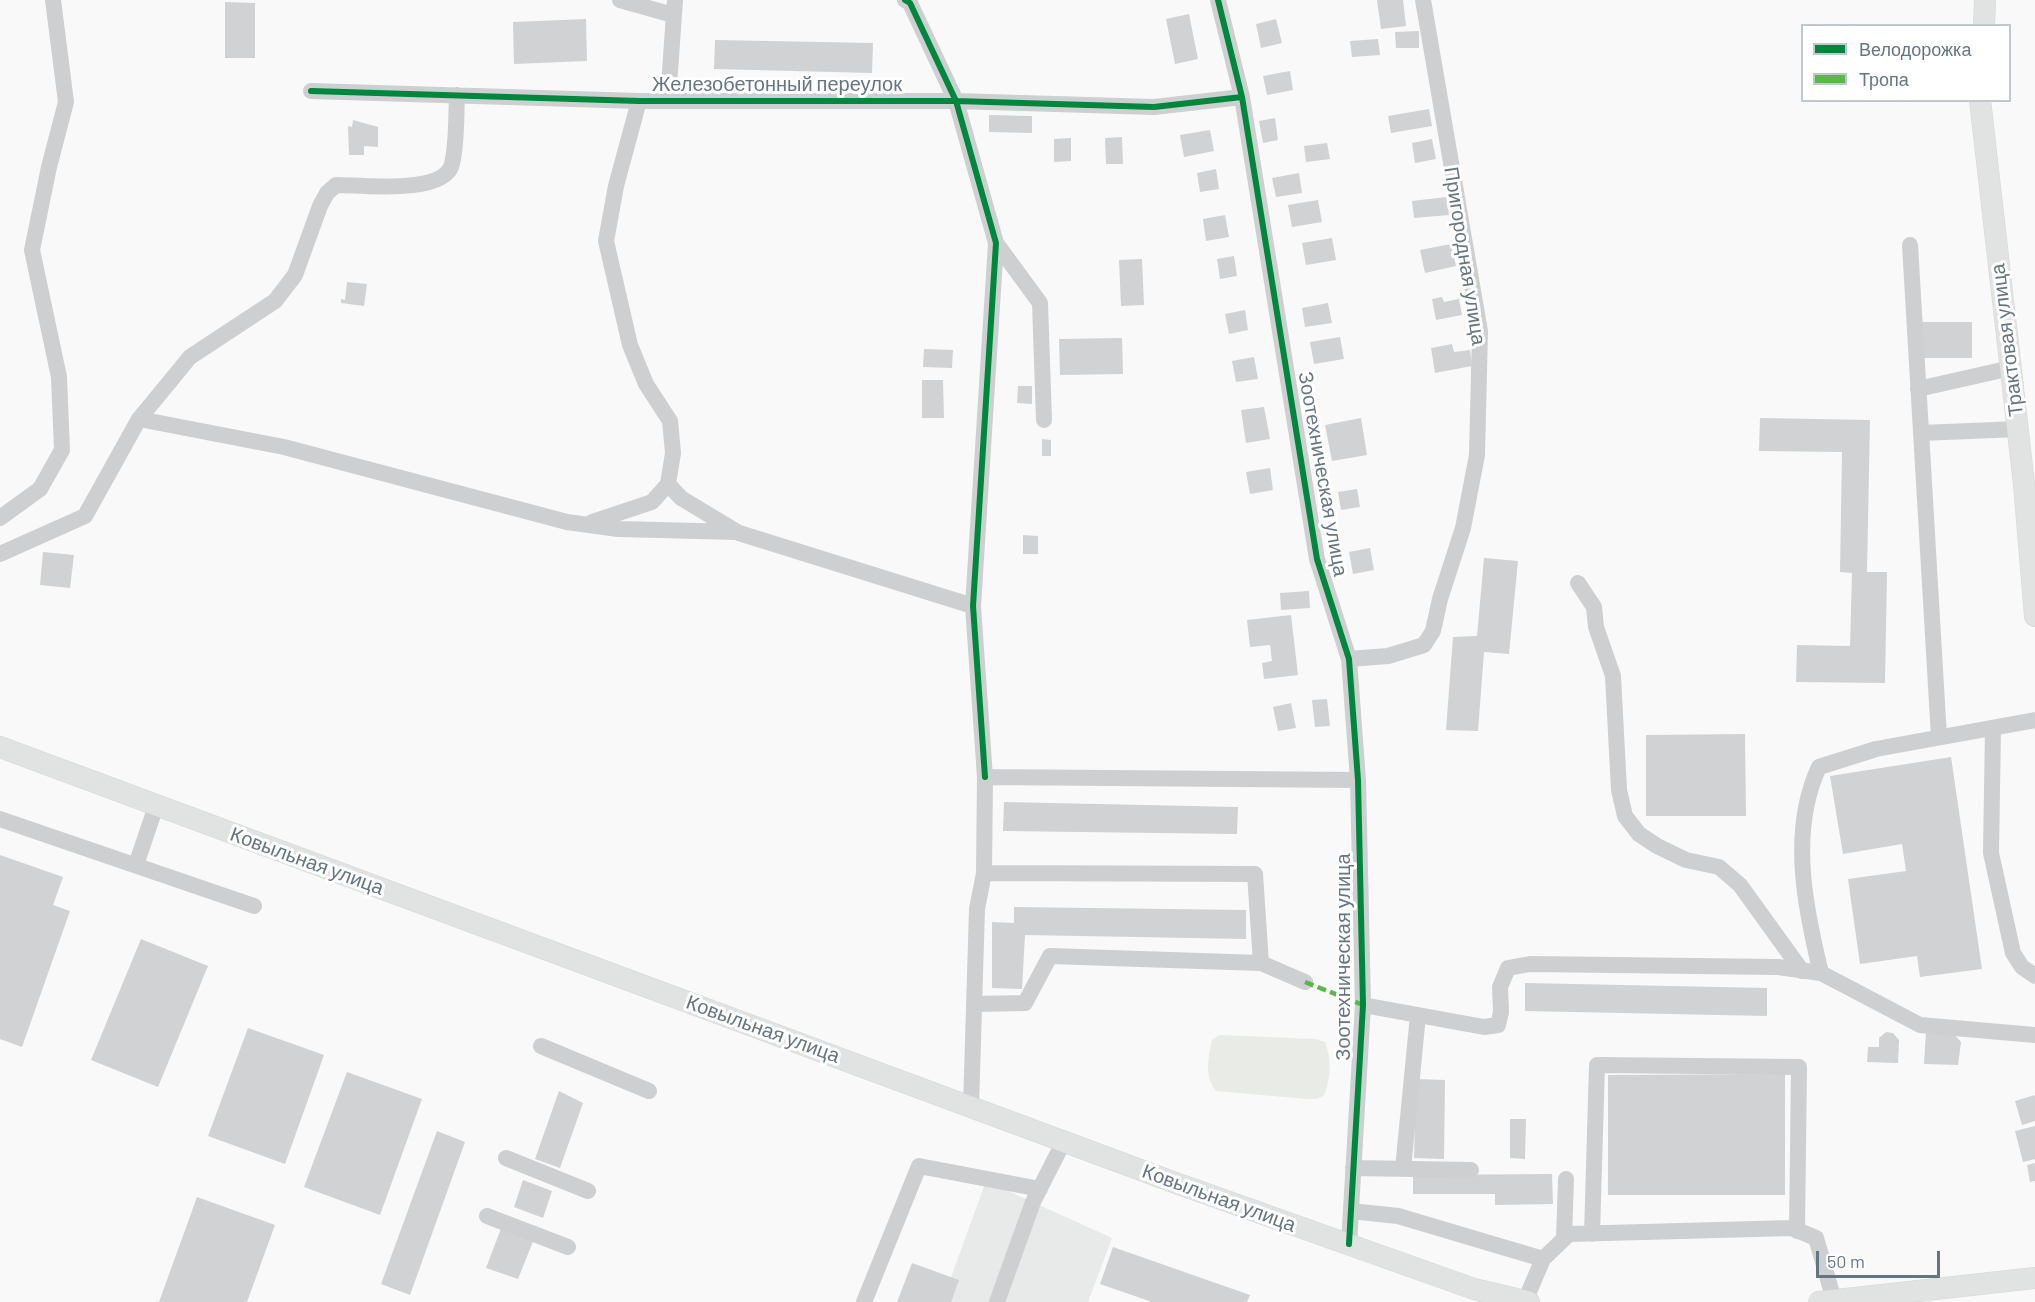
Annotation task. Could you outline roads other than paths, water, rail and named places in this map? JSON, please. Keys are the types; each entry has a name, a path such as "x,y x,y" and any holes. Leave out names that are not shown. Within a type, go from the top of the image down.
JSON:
{"main road":[{"path":"1984,24 1985,0"},
{"name":"Трактовая улица","path":"1980,102 2011,368 2024,441 2035,616"},
{"name":"Ковыльная улица","path":"0,747 1064,1142 1474,1289 1527,1301"},
{"path":"1826,1301 2035,1278"}],"street":[{"path":"0,518 40,489 62,450 59,377 32,250 49,167 66,102 53,0"},
{"path":"620,0 674,7 668,100"},
{"name":"Зоотехническая улица","path":"1218,0 1242,97 1317,559 1350,659 1358,780 1363,1005 1349,1244"},
{"name":"Пригородная улица","path":"1350,659 1388,656 1424,645 1433,631 1440,599 1463,528 1477,455 1480,331 1423,0"},
{"path":"909,1 956,101 996,243 973,606 985,777 984,873 977,909 971,1107"},
{"name":"Железобетонный переулок","path":"311,91 639,101 956,101 1154,107 1242,97"},
{"path":"0,554 85,516 139,419 190,357 275,301 295,275 320,206 327,193 336,185 428,185 443,178 452,167 457,95"},
{"path":"585,524 652,502 668,484 673,453 670,421 646,384 630,345 606,241 616,186 639,101"},
{"path":"996,243 1040,303 1044,420"},
{"path":"1910,245 1939,737"},
{"path":"1918,389 2011,368"},
{"path":"139,419 284,447 585,524 618,528 739,532"},
{"path":"1921,433 2024,441"},
{"path":"668,484 681,498 739,532 973,606"},
{"path":"1578,583 1594,608 1596,627 1613,676 1619,790 1625,816 1639,834 1657,846 1686,860 1719,867 1740,885 1802,971"},
{"path":"1821,973 1808,921 1801,855 1810,785 1819,767 1876,749 2035,720"},
{"path":"1993,728 1991,853 2013,953 2022,967 2035,976"},
{"path":"985,777 1358,780"},
{"path":"136,866 156,806"},
{"path":"0,819 254,906"},
{"path":"984,873 1255,874 1261,963"},
{"path":"974,1004 1025,1003 1050,956 1261,963 1305,982"},
{"path":"1363,1005 1484,1027 1498,1024 1501,1012 1500,987 1508,968 1530,964 1778,968 1821,973 1920,1025 2035,1035"},
{"path":"1403,1169 1418,1015"},
{"path":"541,1046 649,1091"},
{"path":"1592,1234 1597,1065 1799,1067 1797,1231"},
{"path":"997,1302 1040,1189 1064,1142"},
{"path":"506,1158 588,1191"},
{"path":"864,1302 920,1166 1040,1189"},
{"path":"1353,1168 1471,1170"},
{"path":"1564,1239 1566,1179"},
{"path":"1351,1211 1398,1216 1543,1259"},
{"path":"487,1216 568,1247"},
{"path":"1527,1301 1543,1259 1569,1234 1792,1228 1816,1238 1826,1301"}]}
